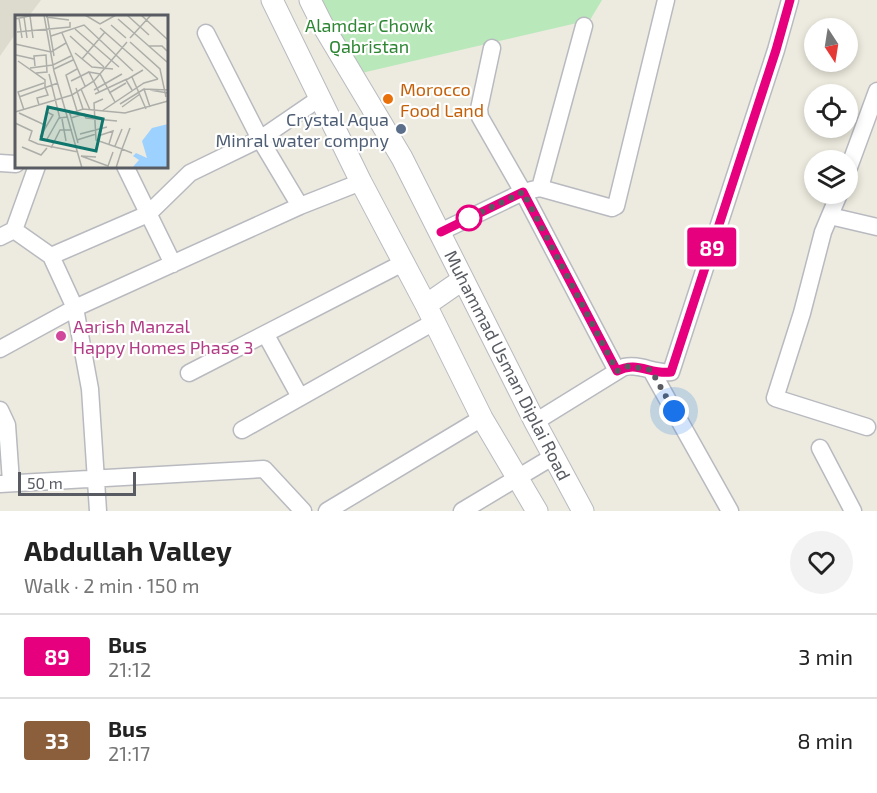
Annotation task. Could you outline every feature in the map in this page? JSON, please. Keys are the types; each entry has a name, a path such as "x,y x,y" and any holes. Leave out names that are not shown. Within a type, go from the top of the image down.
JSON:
{"street":[{"path":"273,0 361,182 482,418 519,477 537,511"},
{"name":"Muhammad Usman Diplai Road","path":"310,0 402,158 441,232 462,280 583,511"},
{"path":"441,232 523,192 540,188 612,208 616,206 666,0"},
{"path":"535,422 617,371 629,366 663,373 671,372 776,50 790,0"},
{"path":"540,188 584,26"},
{"path":"206,33 260,140 300,206"},
{"path":"492,48 479,109 480,117 523,192 617,371"},
{"path":"855,150 877,91"},
{"path":"51,256 148,214 190,173 260,140 320,98"},
{"path":"0,162 15,164"},
{"path":"36,168 7,234 51,256 75,308 90,388 98,511"},
{"path":"126,168 173,264"},
{"path":"0,349 75,308 300,206 361,182"},
{"path":"834,204 775,398 867,427"},
{"path":"830,216 877,227"},
{"path":"189,373 403,263"},
{"path":"242,430 300,398 430,314 462,280"},
{"path":"266,335 300,398"},
{"path":"651,370 730,511"},
{"path":"0,410 7,425 6,483 264,469 303,511"},
{"path":"327,511 482,418"},
{"path":"820,448 853,511"},
{"path":"462,511 554,456"}],"shaded area":[{"path":"0,0 41,0 30,15 15,15 15,34 0,56"}],"green space":[{"name":"Alamdar Chowk Qabristan","path":"315,0 602,0 590,20 353,75"}],"bus line":[{"name":"89","path":"441,232 523,192 617,371 624,367 635,366 663,373 671,372 776,50 790,0"}],"place":[{"name":"Morocco Food Land","path":"388,99"},
{"name":"Crystal Aqua Minral water compny","path":"401,129"},
{"name":"Aarish Manzal Happy Homes Phase 3","path":"61,336"}],"route":[{"path":"469,218 461,222 523,192 617,371 629,366 651,370 674,411"}]}
